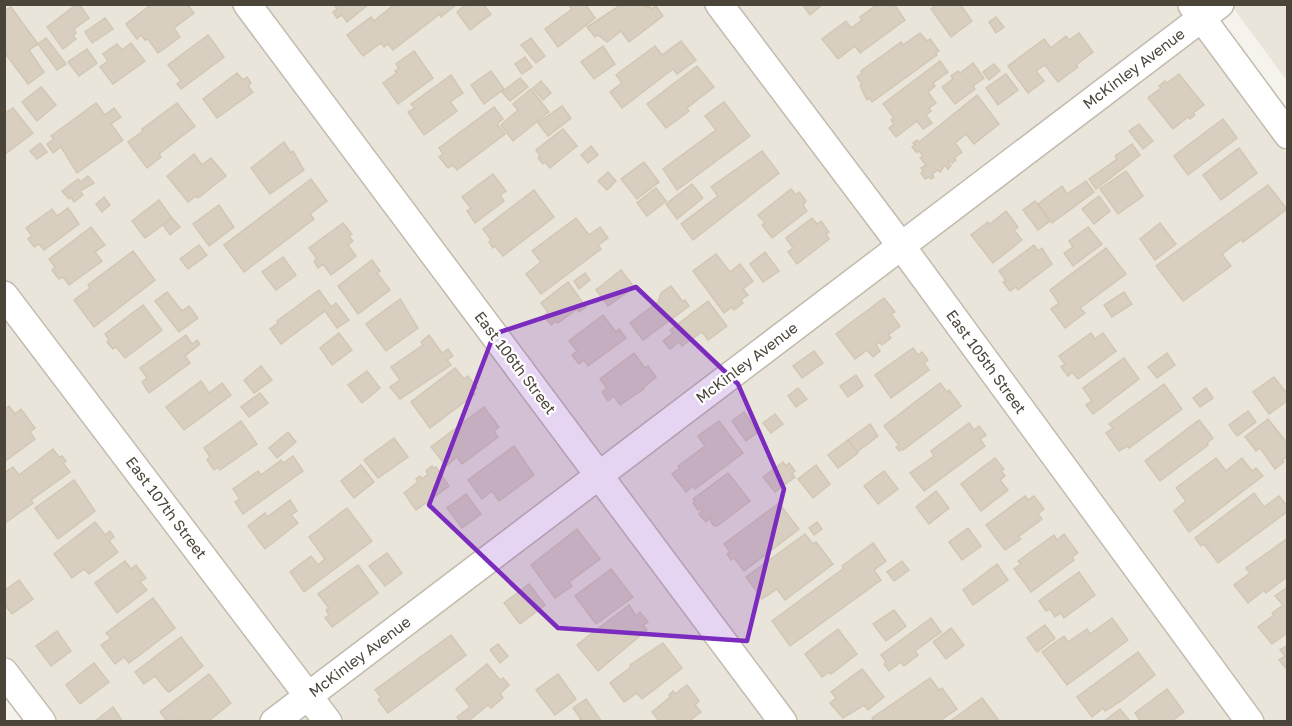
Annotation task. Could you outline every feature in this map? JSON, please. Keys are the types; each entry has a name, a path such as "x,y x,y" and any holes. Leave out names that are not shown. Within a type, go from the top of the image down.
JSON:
{"street":[{"name":"East 106th Street","path":"247,4 783,722"},
{"name":"East 105th Street","path":"719,4 902,247 1250,722"},
{"name":"McKinley Avenue","path":"274,722 598,474 902,247 1205,9"},
{"path":"1205,9 1287,135"},
{"name":"East 107th Street","path":"4,295 328,722"},
{"path":"4,672 42,722"}],"highlighted area":[{"path":"636,287 738,384 784,489 747,641 558,628 429,505 494,334"}],"shaded area":[{"path":"5,5 1176,5 1287,154 1287,721 58,722 26,679 5,695"},
{"path":"1231,5 1287,5 1287,81"}],"building":[{"path":"77,4 89,18 74,29 76,33 73,36 76,39 63,49 47,27"},
{"path":"152,4 187,4 194,13 174,28 180,37 158,53 148,39 145,40 141,35 137,39 126,24"},
{"path":"334,4 369,4 347,22 342,15 337,18 333,12 337,9"},
{"path":"395,4 457,4 441,17 440,14 393,50 388,44 384,47 381,43 363,56 347,35 371,17 374,21"},
{"path":"466,4 483,4 491,14 470,30 457,12"},
{"path":"568,4 585,4 595,18 558,47 545,29 572,9"},
{"path":"622,4 643,4 646,8 649,5 651,9 656,6 663,16 629,42 621,31 607,42 598,35 595,37 587,27"},
{"path":"802,4 823,4 810,15"},
{"path":"878,4 894,4 905,20 860,53 855,46 838,59 822,39 846,21 851,28 862,20 860,17"},
{"path":"937,4 960,4 972,21 951,37 931,9"},
{"path":"11,7 38,44 29,50 44,72 28,84 4,52 4,11"},
{"path":"996,17 1004,27 996,33 989,22"},
{"path":"105,18 113,29 92,43 85,32"},
{"path":"920,33 927,41 930,39 939,51 935,53 937,55 872,102 869,98 867,100 857,77 862,73 861,71 901,42 903,45"},
{"path":"1079,33 1093,52 1058,82 1045,65 1036,71 1044,81 1028,93 1008,66 1044,39 1051,48 1066,36 1069,40"},
{"path":"208,35 224,57 181,89 177,84 181,81 168,65"},
{"path":"46,38 66,64 57,70 38,44"},
{"path":"531,38 545,56 536,63 521,45"},
{"path":"681,41 696,60 677,74 673,69 622,108 610,92 622,83 616,75 655,46 662,55"},
{"path":"131,43 145,61 113,84 100,67 108,61 103,54 117,44 122,50"},
{"path":"603,46 615,64 594,79 581,62"},
{"path":"87,49 97,63 79,76 68,62"},
{"path":"414,51 433,78 398,104 383,83 397,73 395,71 399,68 396,64"},
{"path":"525,57 532,67 522,74 515,64"},
{"path":"940,61 948,72 933,83 935,86 928,92 936,103 929,108 931,111 926,115 932,123 923,129 917,121 896,137 889,128 894,124 891,120 894,118 883,104"},
{"path":"973,63 984,78 973,86 975,89 955,104 942,87 953,79 951,76 958,71 960,73"},
{"path":"994,64 1000,71 989,80 983,72"},
{"path":"697,66 714,87 687,108 689,111 666,128 647,104"},
{"path":"491,71 504,89 484,104 471,85"},
{"path":"237,73 243,80 247,77 251,83 248,86 253,92 217,118 203,99"},
{"path":"1006,74 1018,90 998,105 986,88"},
{"path":"1179,74 1204,105 1193,113 1195,115 1190,119 1188,117 1173,129 1148,98 1161,88 1159,86 1165,81 1167,83"},
{"path":"451,75 463,93 450,102 457,111 424,135 408,112 415,108 411,104"},
{"path":"520,78 528,87 510,101 502,92"},
{"path":"541,81 551,93 543,100 533,88"},
{"path":"41,87 56,105 37,121 22,102"},
{"path":"531,89 549,112 513,141 501,125 518,110 513,104"},
{"path":"977,95 999,124 974,144 966,134 955,143 962,152 954,158 956,160 952,163 948,162 951,166 948,169 945,165 940,172 938,170 932,174 934,177 925,179 921,173 923,171 921,168 926,165 920,158 923,156 912,147 915,145 913,143 917,140 919,142"},
{"path":"724,102 750,136 677,190 663,169 716,130 705,116"},
{"path":"96,103 105,115 114,108 121,117 111,124 123,140 77,173 61,147 53,153 47,144 54,139 51,136"},
{"path":"177,103 195,126 159,154 161,157 147,168 128,142"},
{"path":"562,106 571,118 548,136 538,123"},
{"path":"494,107 503,119 497,124 505,134 457,170 453,165 448,168 439,157 443,154 439,148"},
{"path":"13,108 33,133 4,155 4,114"},
{"path":"1223,119 1237,138 1188,175 1174,156"},
{"path":"1139,124 1153,141 1143,149 1129,131"},
{"path":"563,129 577,146 550,168 538,158 540,156 536,150"},
{"path":"284,142 291,153 293,151 304,170 270,194 251,168"},
{"path":"40,143 47,152 37,159 30,151"},
{"path":"1132,144 1140,155 1096,189 1089,179 1117,159 1115,156"},
{"path":"591,146 598,155 588,163 581,155"},
{"path":"1239,148 1257,173 1221,200 1203,175"},
{"path":"762,151 779,173 693,240 681,224 718,196 711,187"},
{"path":"194,154 202,165 211,158 226,176 198,198 196,196 188,202 167,176"},
{"path":"644,162 659,182 637,199 621,179"},
{"path":"1126,171 1143,196 1118,214 1100,189"},
{"path":"608,172 616,181 607,190 598,181"},
{"path":"493,174 506,191 500,195 504,201 475,223 467,211 471,208 462,197"},
{"path":"88,176 94,183 80,191 83,195 74,202 62,191 78,179 80,182"},
{"path":"311,179 327,201 310,214 314,219 244,272 224,245"},
{"path":"1086,181 1094,192 1052,223 1038,204 1062,186 1067,194"},
{"path":"692,184 703,198 677,219 666,204"},
{"path":"1268,185 1287,209 1243,242 1242,239 1222,254 1231,266 1183,301 1156,266"},
{"path":"656,188 666,201 647,216 637,203"},
{"path":"791,189 796,195 799,192 806,201 803,205 807,211 772,238 762,225 765,223 758,215"},
{"path":"534,190 554,217 503,256 495,246 493,248 489,242 491,240 483,229"},
{"path":"1099,196 1110,211 1094,224 1082,209"},
{"path":"104,197 110,205 102,212 96,204"},
{"path":"159,200 172,218 145,238 132,221"},
{"path":"1035,201 1050,221 1038,230 1023,210"},
{"path":"219,205 234,227 209,246 193,224"},
{"path":"68,208 79,224 44,250 39,244 34,247 28,239 32,236 26,228 52,209 57,216"},
{"path":"1006,211 1018,227 1014,230 1022,240 993,263 971,235"},
{"path":"172,218 180,227 170,235 163,225"},
{"path":"576,218 589,235 600,227 608,238 598,245 601,249 541,294 526,274 541,262 532,251"},
{"path":"812,218 817,224 821,221 829,232 826,234 829,239 797,264 788,252 793,248 786,238"},
{"path":"343,223 352,234 349,236 353,241 348,245 356,256 331,275 323,264 318,268 314,261 317,259 309,248"},
{"path":"1160,223 1176,244 1155,260 1140,239"},
{"path":"91,227 105,245 95,252 102,261 69,285 63,277 59,279 52,270 55,267 49,259"},
{"path":"1088,227 1102,244 1073,266 1064,253 1073,247 1069,241"},
{"path":"199,245 207,255 188,269 180,259"},
{"path":"1034,245 1038,251 1042,248 1052,264 1018,290 1016,287 1010,291 999,271"},
{"path":"1106,248 1126,274 1080,308 1085,313 1065,328 1051,309 1059,303 1050,290"},
{"path":"133,251 155,280 94,327 74,300 90,288 88,285"},
{"path":"765,252 779,271 763,282 750,264"},
{"path":"716,254 730,272 740,264 753,281 743,289 748,295 741,300 743,303 734,310 732,307 724,313 693,271"},
{"path":"283,257 296,275 276,290 262,272"},
{"path":"372,260 380,271 377,273 390,290 358,314 338,286"},
{"path":"621,270 634,287 608,306 596,290"},
{"path":"585,273 590,280 579,289 574,281"},
{"path":"568,282 586,307 579,312 577,309 558,323 556,321 551,325 544,316 548,312 541,303"},
{"path":"671,286 689,306 643,340 630,323 658,302 661,293"},
{"path":"319,290 331,307 336,303 349,320 337,328 325,311 281,344 270,329 278,323 277,321"},
{"path":"167,292 182,311 189,306 198,318 179,332 155,301"},
{"path":"1124,292 1132,304 1112,317 1104,305"},
{"path":"884,298 895,312 891,314 900,326 888,335 891,338 882,345 879,342 876,345 880,351 873,357 867,350 855,359 836,334"},
{"path":"400,299 418,328 386,351 366,324"},
{"path":"708,301 727,326 708,340 702,332 682,346 679,342 670,349 663,341 673,333 670,330"},
{"path":"143,305 162,330 125,358 116,347 113,349 107,342 109,340 105,334"},
{"path":"603,315 616,332 619,329 626,338 588,366 584,360 579,364 572,355 577,351 569,341"},
{"path":"339,333 352,350 332,365 320,348"},
{"path":"1091,333 1095,339 1103,333 1116,351 1078,379 1072,372 1068,376 1061,367 1065,364 1059,356"},
{"path":"186,335 192,344 197,340 200,344 185,356 190,363 149,393 142,382 147,378 140,368"},
{"path":"429,335 442,353 448,349 453,356 447,360 451,365 400,399 390,387 400,380 391,367 423,345 421,342"},
{"path":"913,348 918,355 922,352 928,360 924,363 929,370 891,398 875,375"},
{"path":"814,351 823,363 802,378 793,366"},
{"path":"634,353 645,368 648,366 656,377 644,389 620,405 614,396 608,401 602,392 607,388 600,379"},
{"path":"1167,353 1175,365 1157,378 1148,367"},
{"path":"1124,358 1139,379 1093,414 1086,405 1092,401 1083,388"},
{"path":"261,366 272,380 254,393 244,380"},
{"path":"455,368 464,379 468,376 477,388 473,391 475,394 430,428 411,402"},
{"path":"367,371 380,388 362,403 348,385"},
{"path":"856,375 863,386 848,397 840,386"},
{"path":"1274,377 1288,395 1288,400 1269,414 1253,392"},
{"path":"201,381 209,393 222,383 231,395 184,430 166,407"},
{"path":"940,383 947,392 949,390 961,406 899,451 896,447 899,445 884,426"},
{"path":"1164,384 1182,409 1129,448 1127,446 1119,451 1106,433 1113,428 1109,424"},
{"path":"798,388 807,399 796,407 788,396"},
{"path":"1206,388 1213,398 1200,407 1193,398"},
{"path":"260,393 268,403 249,417 241,407"},
{"path":"9,406 15,414 21,409 35,428 30,432 35,439 4,462 4,410"},
{"path":"484,407 499,427 494,431 498,437 462,464 457,457 446,466 431,447"},
{"path":"1248,411 1256,422 1237,436 1229,425"},
{"path":"744,412 758,432 746,441 732,421"},
{"path":"775,414 783,424 771,433 763,423"},
{"path":"1268,419 1288,444 1288,456 1275,469 1260,448 1256,451 1245,437"},
{"path":"1199,420 1213,438 1207,443 1208,445 1160,481 1145,461"},
{"path":"241,421 257,444 220,470 218,467 214,470 207,460 210,457 204,448"},
{"path":"719,421 743,453 695,489 693,486 686,492 672,474 680,468 678,466 705,446 698,436"},
{"path":"969,423 974,430 979,426 986,435 980,439 985,446 924,491 910,473 934,456 931,451"},
{"path":"870,424 878,436 857,452 848,440"},
{"path":"288,432 296,442 277,458 269,448"},
{"path":"394,438 408,457 378,478 364,460"},
{"path":"848,440 858,453 838,468 828,455"},
{"path":"514,446 534,475 499,501 492,491 482,499 468,480"},
{"path":"53,449 59,457 62,456 66,461 63,463 70,472 31,500 33,503 5,523 4,473 13,467 19,475"},
{"path":"293,456 303,471 243,514 235,502 240,499 233,489 258,471 261,475 281,460 283,463"},
{"path":"995,458 1004,469 1001,471 1005,476 1000,480 1008,490 981,511 961,484"},
{"path":"1216,458 1226,471 1242,458 1252,471 1256,468 1263,476 1189,532 1174,511 1186,501 1176,488"},
{"path":"783,462 786,466 789,463 795,471 792,473 795,477 775,492 763,477"},
{"path":"361,465 374,482 354,498 341,481"},
{"path":"816,465 830,484 813,498 798,479"},
{"path":"432,466 436,467 449,486 416,510 404,493 418,482 416,479 420,476 422,479 428,474 426,471"},
{"path":"884,471 898,489 878,504 864,486"},
{"path":"728,473 750,501 714,526 711,522 712,517 706,522 699,514 702,511 700,508 698,510 693,499"},
{"path":"74,480 95,511 58,539 35,508"},
{"path":"936,491 949,508 929,524 916,507"},
{"path":"1254,493 1264,507 1279,496 1288,507 1288,511 1218,563 1204,544 1201,546 1195,538"},
{"path":"466,494 481,514 462,528 447,508"},
{"path":"1025,496 1028,500 1034,496 1044,509 1038,514 1042,519 1018,537 1021,539 1005,550 986,525"},
{"path":"290,500 297,511 291,515 298,523 265,549 248,526 265,513 267,517"},
{"path":"779,503 799,529 744,571 734,558 731,560 727,554 730,552 724,544"},
{"path":"347,508 372,541 304,592 290,572 311,556 318,565 325,559 309,537"},
{"path":"95,522 105,535 110,531 114,537 109,541 118,552 89,574 84,569 72,578 54,554"},
{"path":"817,522 822,529 814,535 809,528"},
{"path":"968,528 981,546 962,560 949,542"},
{"path":"577,529 600,559 569,582 572,586 555,598 531,565"},
{"path":"805,534 813,544 816,542 833,564 785,600 777,589 762,599 746,577"},
{"path":"1064,534 1078,553 1072,557 1074,560 1031,592 1014,569 1021,564 1018,561 1054,535 1057,540"},
{"path":"1288,538 1288,576 1266,593 1264,590 1248,603 1234,585 1250,573 1246,568"},
{"path":"873,543 886,561 874,570 881,580 790,646 772,621 844,568 842,566"},
{"path":"387,553 402,573 385,586 369,566"},
{"path":"125,561 131,569 136,565 146,578 140,582 147,590 117,613 95,583"},
{"path":"902,561 909,570 894,581 887,572"},
{"path":"997,564 1008,580 973,605 963,590"},
{"path":"358,565 378,593 332,627 325,618 329,615 326,610 329,608 318,594"},
{"path":"611,569 633,597 596,624 575,596"},
{"path":"1079,572 1095,595 1064,618 1061,613 1055,617 1050,609 1046,611 1039,601"},
{"path":"19,580 33,599 12,614 4,604 4,591"},
{"path":"529,584 545,605 520,624 504,603"},
{"path":"1288,587 1288,632 1272,644 1258,627 1283,605 1275,596"},
{"path":"153,598 175,628 129,663 124,657 115,664 101,645 111,638 106,633"},
{"path":"629,605 636,616 640,612 648,622 643,625 647,630 598,671 577,645"},
{"path":"894,610 906,626 886,641 873,624"},
{"path":"931,618 941,632 915,651 918,655 904,666 901,662 889,671 881,655"},
{"path":"1112,618 1128,640 1067,685 1042,652 1064,636 1068,642 1087,629 1090,634"},
{"path":"1045,625 1055,638 1037,652 1027,638"},
{"path":"951,628 964,645 946,659 933,642"},
{"path":"838,629 857,654 831,674 829,672 822,677 805,654"},
{"path":"57,631 71,651 51,666 36,646"},
{"path":"451,635 466,655 388,713 378,700 381,697 375,690"},
{"path":"181,637 203,666 169,692 155,676 144,684 135,672"},
{"path":"663,643 682,668 642,699 637,693 624,702 610,683 631,667 630,665"},
{"path":"498,644 508,656 500,663 490,650"},
{"path":"1288,645 1288,671 1279,660 1285,656 1280,650"},
{"path":"1138,652 1155,675 1121,701 1105,711 1103,708 1092,717 1077,697"},
{"path":"94,663 109,682 80,704 66,685"},
{"path":"487,664 500,680 503,678 509,685 500,694 503,698 491,708 488,705 467,722 460,722 457,717 470,707 456,689"},
{"path":"862,669 884,697 868,710 864,705 843,718 830,703 836,698 831,692"},
{"path":"209,674 231,703 207,722 184,722 181,718 176,722 168,722 160,712"},
{"path":"558,674 576,699 555,715 536,690"},
{"path":"930,678 939,690 942,688 957,709 938,722 874,722 872,718"},
{"path":"687,685 699,701 695,705 701,712 688,722 660,722 652,712 670,697 673,691 675,694"},
{"path":"1167,689 1184,712 1170,722 1141,722 1135,713"},
{"path":"982,698 1000,722 949,722"},
{"path":"586,699 602,722 578,722 581,719 573,708"},
{"path":"113,707 123,722 94,722"},
{"path":"1120,709 1129,720 1103,722"}]}
